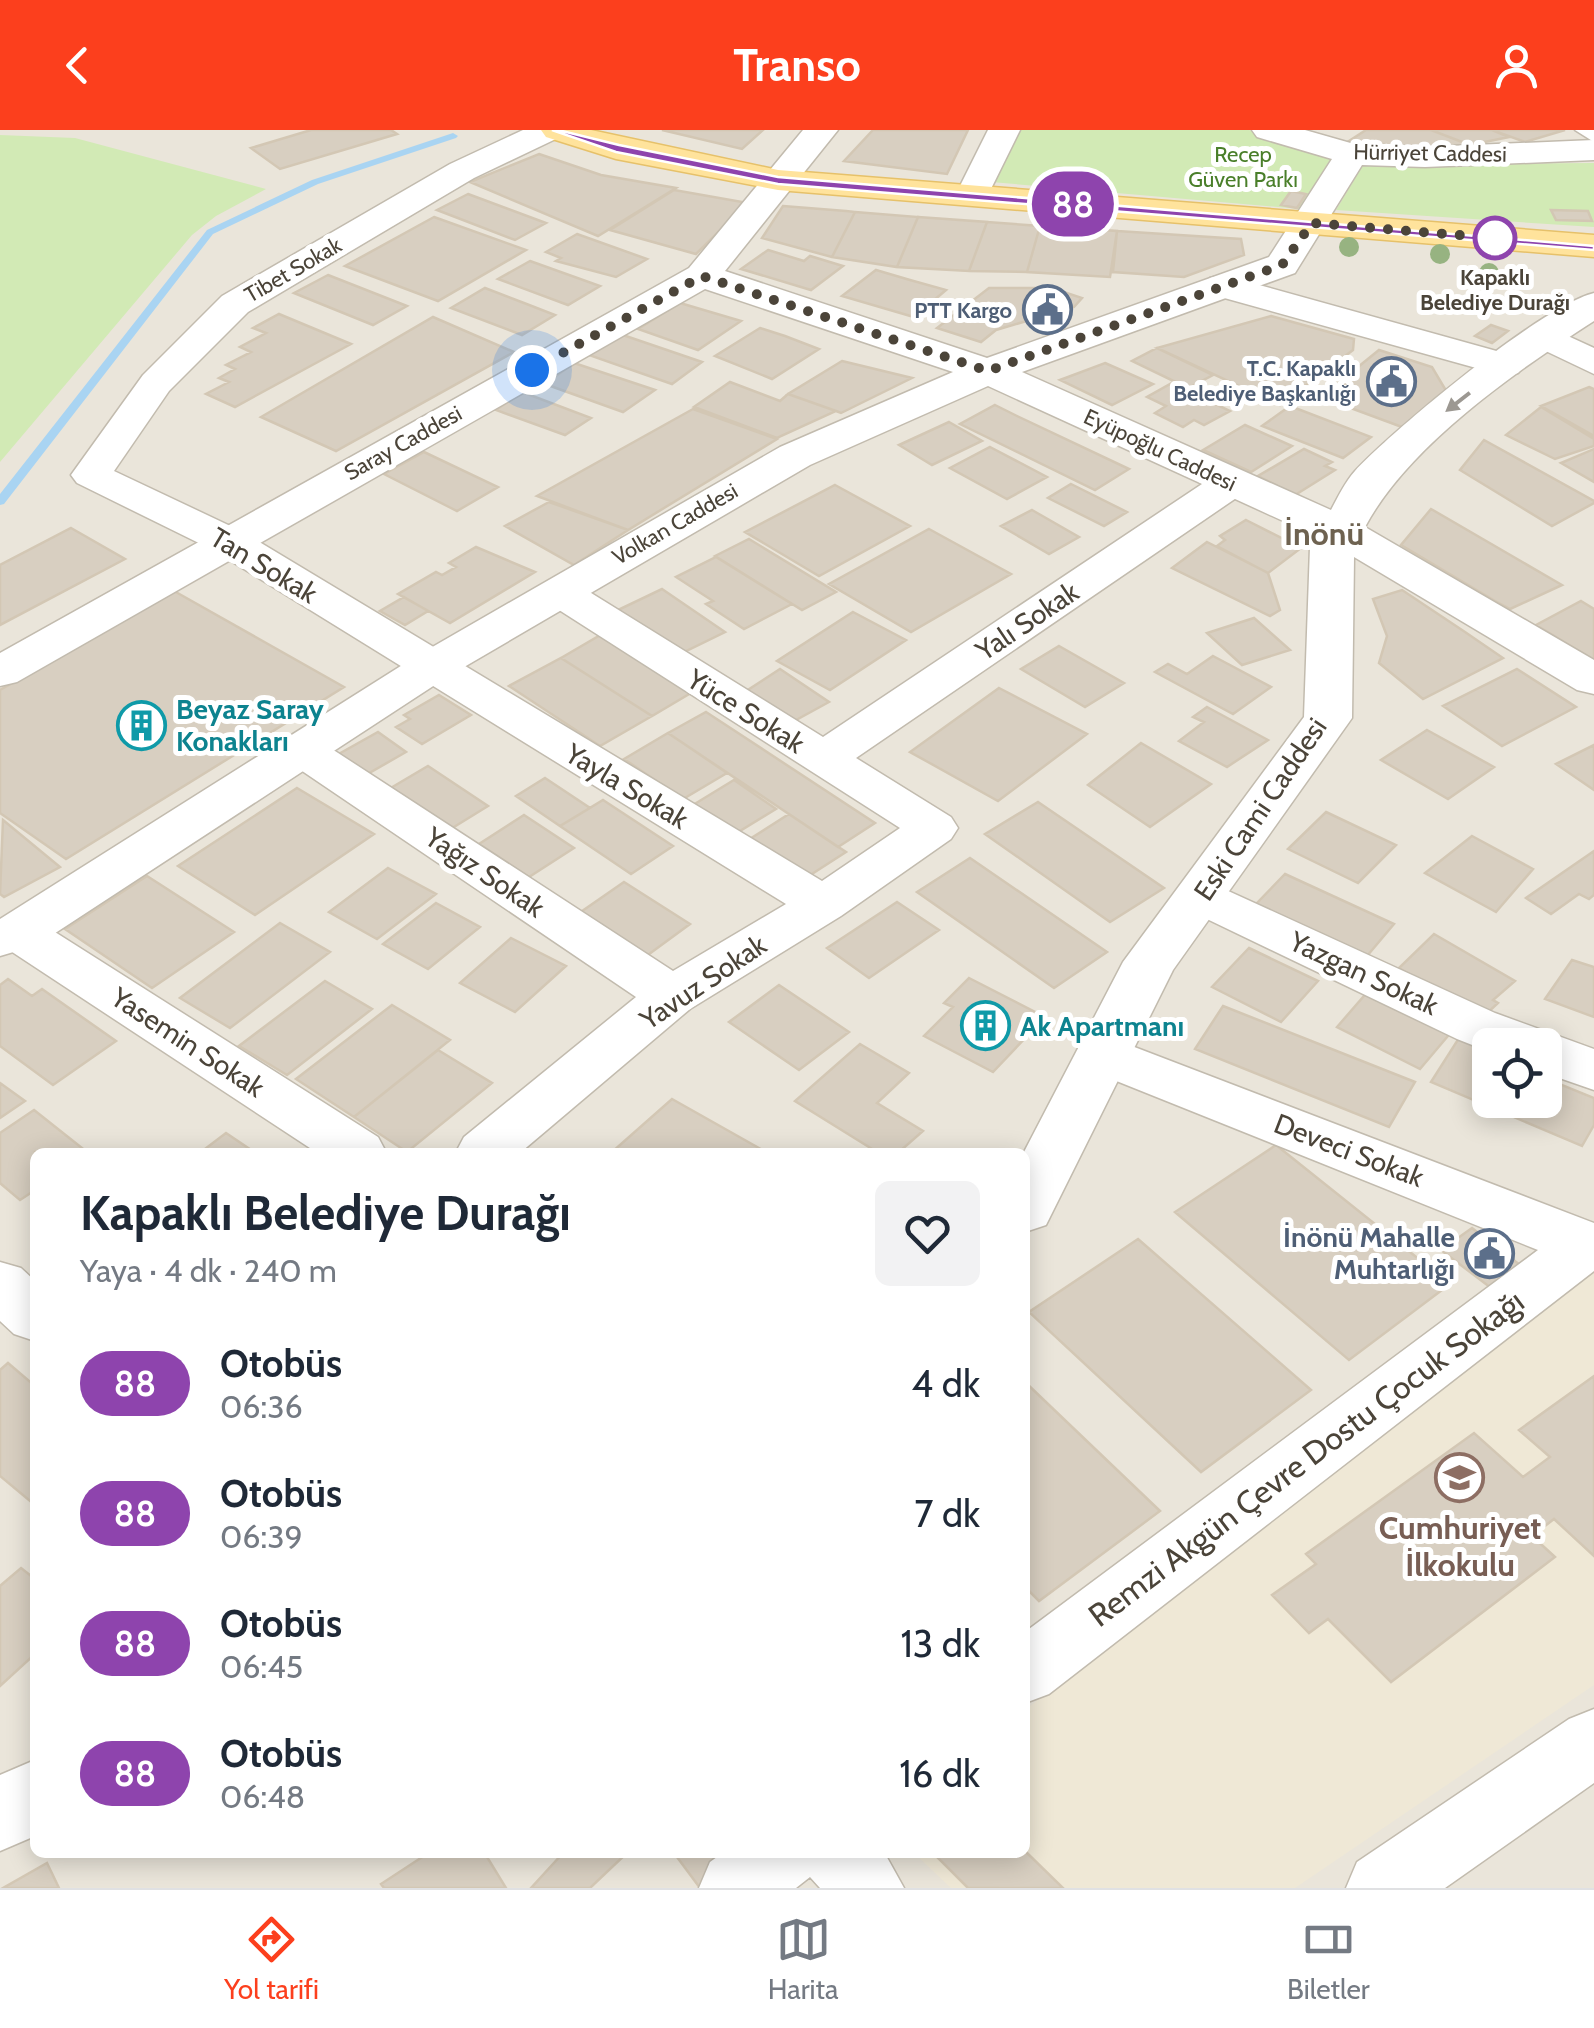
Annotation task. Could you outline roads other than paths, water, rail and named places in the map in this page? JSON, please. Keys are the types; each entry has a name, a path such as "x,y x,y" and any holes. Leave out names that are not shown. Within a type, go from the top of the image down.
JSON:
{"main road":[{"path":"558,130 616,148 778,180 1594,246"}],"street":[{"name":"Tibet Sokak","path":"90,475 156,383 236,304 462,171 548,130"},
{"name":"Saray Caddesi","path":"0,672 702,276 821,130"},
{"path":"972,196 1004,130"},
{"name":"Hürriyet Caddesi","path":"1269,130 1352,154 1425,157 1594,150"},
{"name":"Volkan Caddesi","path":"9,934 140,856 299,748 431,667 795,456 988,371 1282,265 1352,154"},
{"name":"Eyüpoğlu Caddesi","path":"702,276 988,371 1341,531 1594,680"},
{"path":"1223,286 1506,365"},
{"name":"Eski Cami Caddesi","path":"1030,1199 1150,962 1202,896 1328,718 1332,547 1378,472 1410,440 1506,365 1594,304"},
{"path":"1544,336 1594,363"},
{"name":"Tan Sokak","path":"90,475 228,540 431,667"},
{"name":"Yalı Sokak","path":"823,760 1231,483"},
{"name":"Yüce Sokak","path":"560,592 934,828"},
{"name":"Yayla Sokak","path":"431,667 823,904"},
{"name":"Yağız Sokak","path":"299,748 672,996"},
{"name":"Yavuz Sokak","path":"489,1148 672,996 823,904 934,828"},
{"name":"Yazgan Sokak","path":"1202,896 1481,1028"},
{"name":"Yasemin Sokak","path":"9,934 352,1148"},
{"name":"Deveci Sokak","path":"1103,1054 1591,1246"},
{"path":"1562,1058 1594,1070"},
{"name":"Remzi Akgün Çevre Dostu Çocuk Sokağı","path":"1030,1668 1591,1246"},
{"path":"0,1286 30,1313"},
{"path":"1383,1888 1594,1742"},
{"path":"0,1815 30,1799"},
{"path":"736,1888 778,1858"},
{"path":"841,1858 867,1888"}],"waterway":[{"path":"0,502 210,232 315,182 453,136"}],"place":[{"name":"Kapaklı Belediye Durağı","path":"1495,238"},
{"name":"PTT Kargo","path":"1047,310"},
{"name":"T.C. Kapaklı Belediye Başkanlığı","path":"1391,381"},
{"name":"Beyaz Saray Konakları","path":"141,725"},
{"name":"Ak Apartmanı","path":"985,1026"},
{"name":"İnönü Mahalle Muhtarlığı","path":"1490,1253"},
{"name":"Cumhuriyet İlkokulu","path":"1460,1477"}],"district":[{"name":"İnönü","path":"1324,533"}],"park label":[{"name":"Recep Güven Parkı","path":"1243,166"}]}
